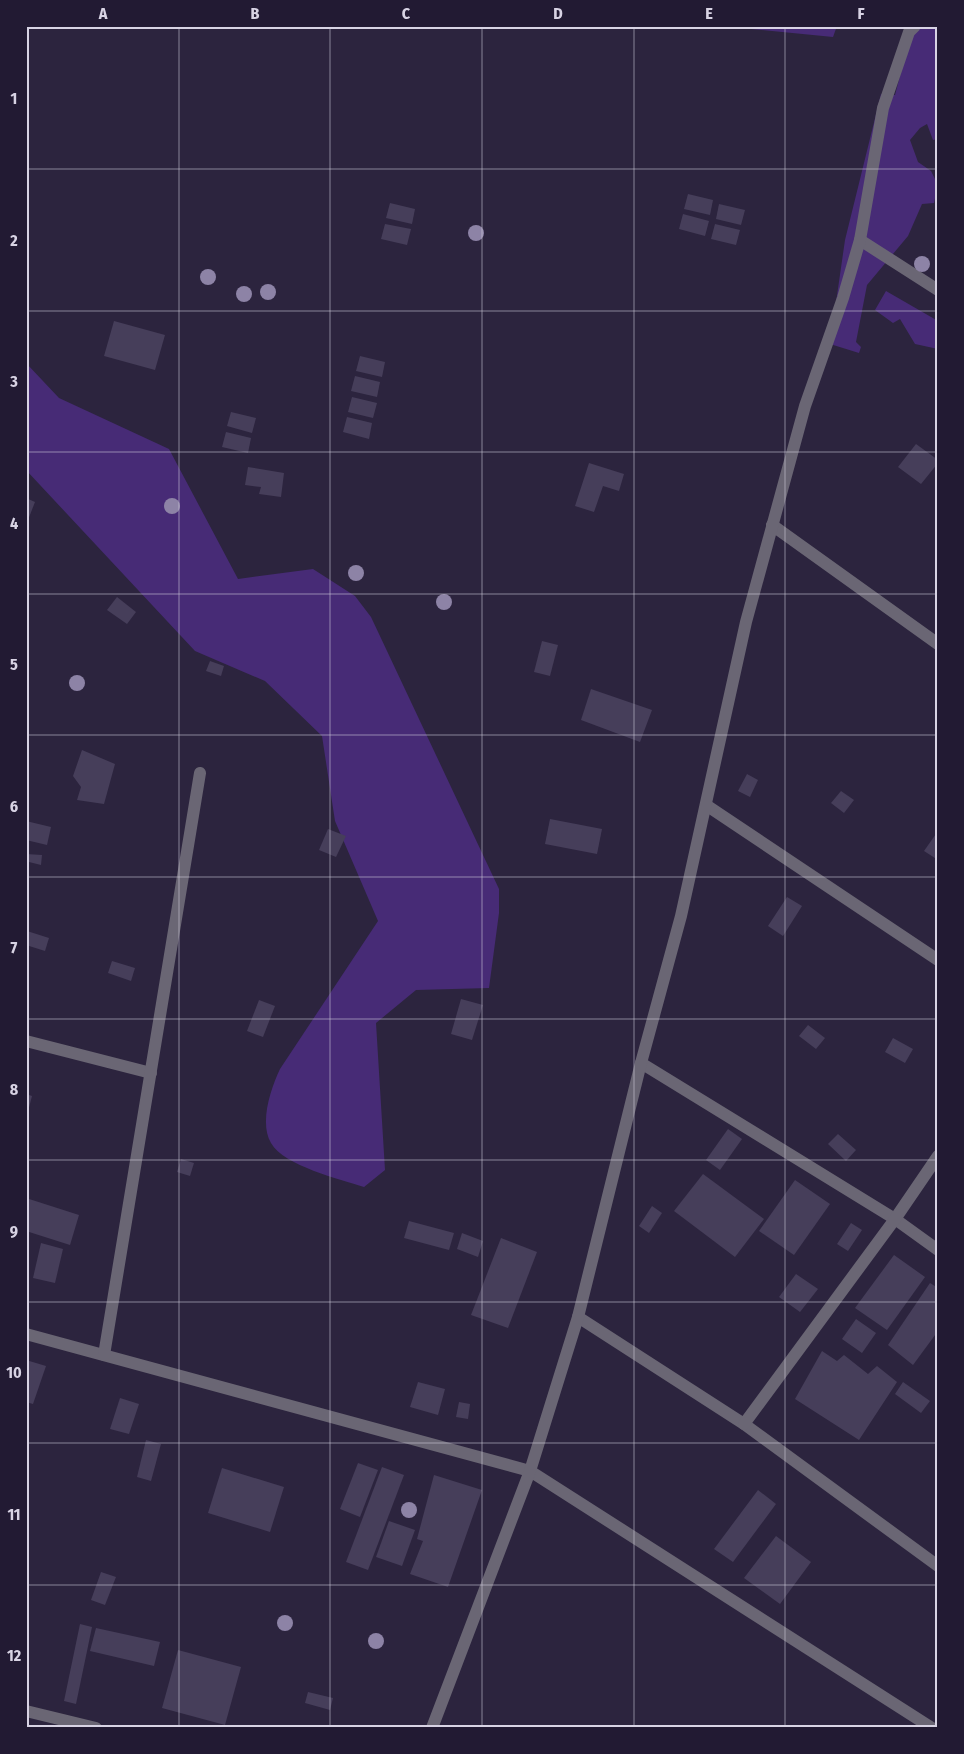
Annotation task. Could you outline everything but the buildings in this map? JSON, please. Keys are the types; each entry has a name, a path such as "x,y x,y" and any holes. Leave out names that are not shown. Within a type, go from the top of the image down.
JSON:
{"street":[{"path":"432,1728 530,1471 578,1317 641,1063 681,916 736,664 772,525 805,406 843,298 860,240 883,108 909,32 915,26"},
{"path":"860,240 938,290"},
{"path":"772,525 938,644"},
{"path":"104,1355 200,773"},
{"path":"706,806 938,960"},
{"path":"26,1041 151,1073"},
{"path":"641,1063 894,1219 938,1250"},
{"path":"744,1424 938,1156"},
{"path":"578,1317 744,1424 938,1566"},
{"path":"26,1334 530,1471 932,1728"},
{"path":"26,1711 96,1728"}],"shaded area":[{"path":"720,26 837,26 833,37"},
{"path":"913,26 938,26 938,139 933,140 927,124 920,128 910,140 918,162 931,171 938,185 934,203 922,204 908,236 867,285 856,342 861,347 859,353 830,344 845,240 881,94 895,95"},
{"path":"886,291 938,321 938,349 915,344 900,319 893,323 875,310"},
{"path":"26,363 59,398 169,449 238,579 313,569 355,596 371,617 499,889 499,913 489,988 416,990 376,1023 385,1170 364,1187 313,1171 288,1158 271,1143 266,1126 270,1095 280,1069 378,921 335,821 322,736 265,681 195,651 26,470"}]}
